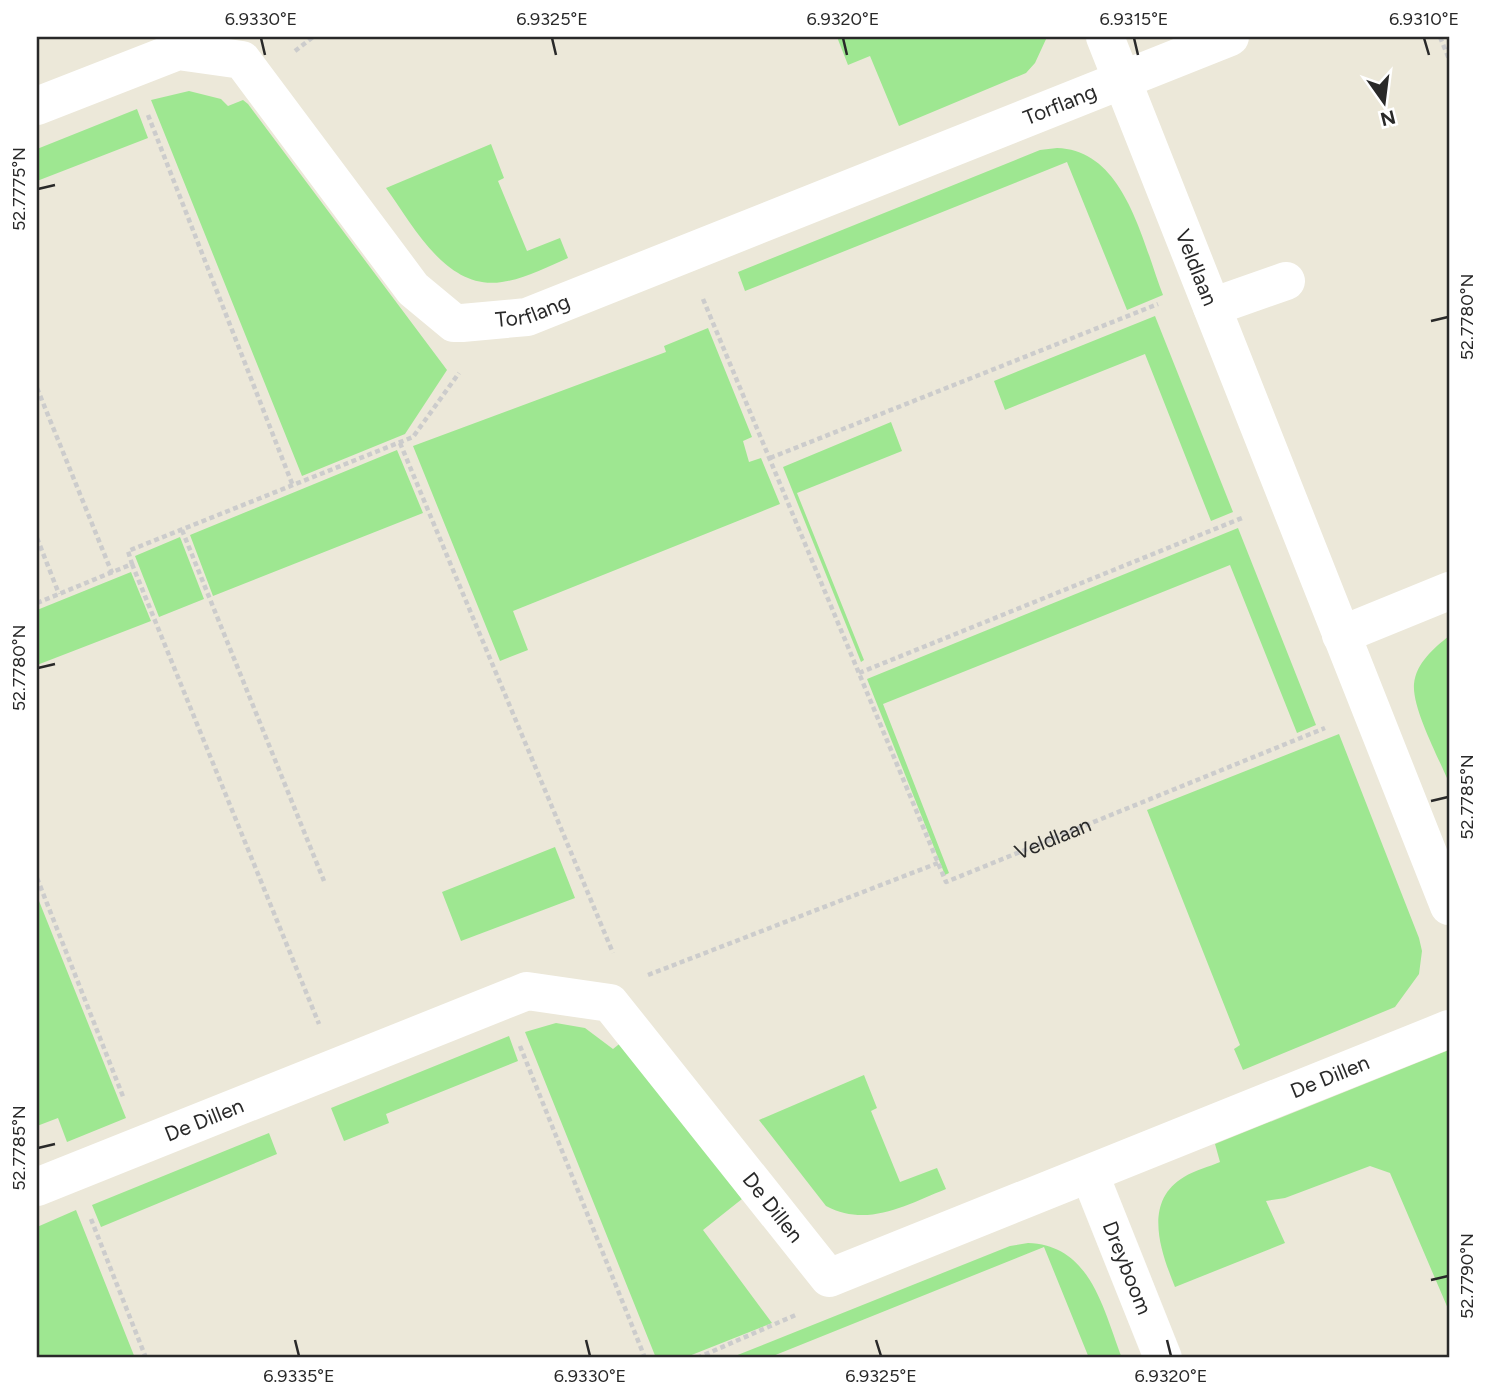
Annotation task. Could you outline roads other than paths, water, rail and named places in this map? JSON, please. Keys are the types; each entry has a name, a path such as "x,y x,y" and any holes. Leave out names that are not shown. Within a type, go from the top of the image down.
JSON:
{"street":[{"name":"Veldlaan","path":"1105,37 1449,906"},
{"name":"Torflang","path":"37,106 178,51 242,61 413,289 454,323 462,323 527,317 1230,37"},
{"path":"1208,296 1286,281"},
{"path":"1341,635 1449,591"},
{"name":"De Dillen","path":"37,1187 527,991 618,993 828,1278 1449,1029"},
{"name":"Dreyboom","path":"1090,1175 1163,1358"}]}
